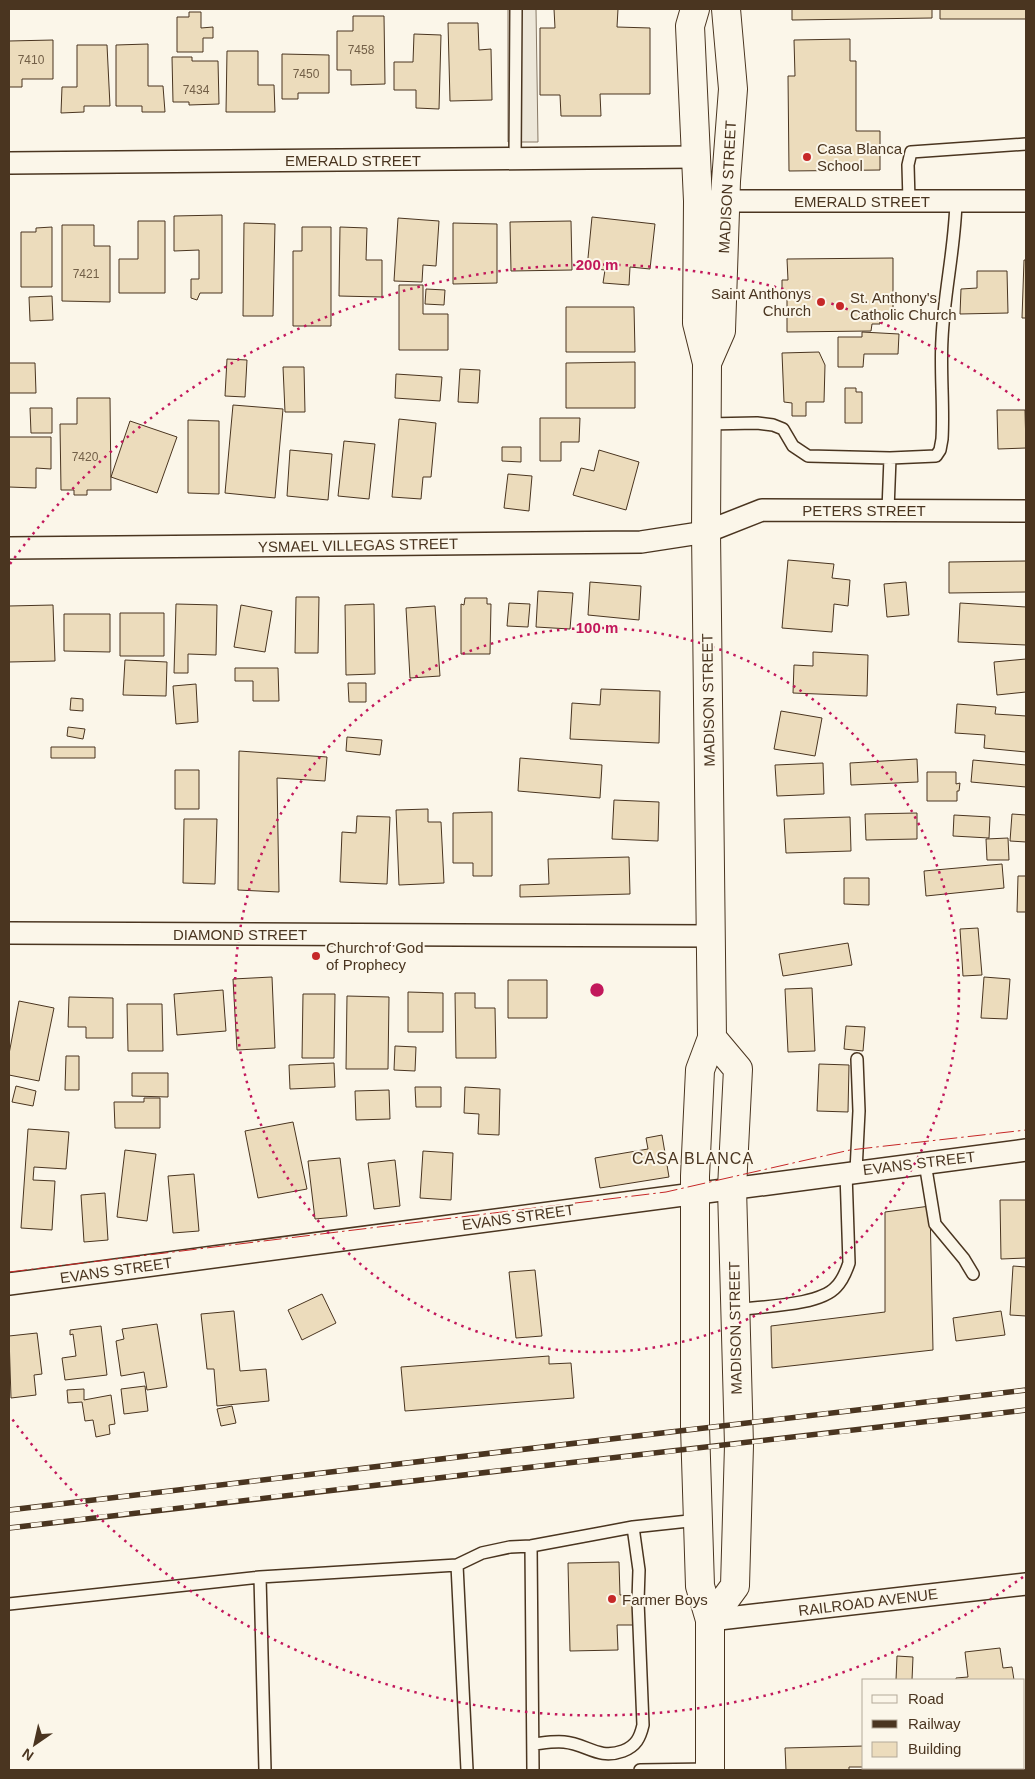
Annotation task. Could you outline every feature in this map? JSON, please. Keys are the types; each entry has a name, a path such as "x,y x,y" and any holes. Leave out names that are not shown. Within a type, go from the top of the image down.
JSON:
{"street":[{"name":"MADISON STREET","path":"694,9 690,26 698,201 697,323 707,363 706,532 712,936 712,1038 700,1070 696,1194 696,1428 700,1586 710,1620 710,1769"},
{"name":"MADISON STREET","path":"707,363 721,331 725,201 733,89 726,9"},
{"name":"EMERALD STREET","path":"9,163 696,156"},
{"name":"EMERALD STREET","path":"698,201 1026,201"},
{"name":"PETERS STREET","path":"706,532 762,510 1026,511"},
{"name":"YSMAEL VILLEGAS STREET","path":"9,548 641,542 706,532"},
{"name":"DIAMOND STREET","path":"9,933 712,936"},
{"name":"MADISON STREET","path":"710,1620 735,1586 739,1445 732,1188 738,1069 712,1038"},
{"name":"EVANS STREET","path":"9,1284 1026,1150"},
{"name":"RAILROAD AVENUE","path":"710,1620 1026,1584"}],"lane":[{"path":"514,158 516,9"},
{"path":"909,201 908,165 912,152 1026,144"},
{"path":"707,424 757,423 773,425 783,429 794,446 808,456 926,458 936,456 940,450 943,423 942,340 946,278 955,238 956,201"},
{"path":"888,510 890,458"},
{"path":"736,1310 818,1298 835,1288 844,1276 849,1263 851,1172 859,1111 857,1059"},
{"path":"925,1163 935,1224 964,1259 973,1274"},
{"path":"9,1604 260,1577 457,1565 482,1553 633,1527 698,1520"},
{"path":"533,1744 564,1742 596,1753 612,1755 632,1748 640,1737 643,1725 638,1601 639,1570 633,1527"},
{"path":"531,1546 533,1770"},
{"path":"457,1565 467,1770"},
{"path":"260,1577 265,1770"},
{"path":"640,1770 710,1769"}],"shaded area":[{"path":"508,9 536,9 538,142 508,142"}],"building":[{"path":"554,9 618,9 617,27 650,28 650,94 600,94 601,116 561,116 560,95 540,95 540,28 555,28"},
{"path":"792,9 932,9 932,18 792,20"},
{"path":"940,9 1026,9 1026,19 940,19"},
{"path":"189,12 201,12 201,28 213,27 213,38 203,38 203,52 177,52 177,17 189,17"},
{"path":"353,16 384,16 385,84 351,85 351,70 337,70 337,31 353,31"},
{"path":"448,23 478,23 479,50 491,49 492,100 450,101"},
{"path":"414,34 441,35 439,109 416,108 416,90 394,90 394,62 413,62"},
{"path":"850,39 850,61 856,61 856,131 880,131 880,170 789,171 788,76 795,76 794,40"},
{"path":"53,40 53,79 22,79 22,87 9,87 9,41"},
{"path":"148,44 148,86 163,86 165,112 142,112 142,106 116,106 116,45"},
{"path":"77,45 107,45 110,106 84,106 84,112 61,113 62,87 77,87"},
{"path":"227,51 258,51 258,85 274,85 275,112 226,112"},
{"path":"282,54 329,55 329,93 298,93 298,99 282,99"},
{"path":"172,57 192,57 192,61 218,61 219,104 189,105 189,102 173,102"},
{"path":"222,215 222,293 200,293 197,300 191,298 191,279 199,279 199,250 174,251 174,216"},
{"path":"592,217 655,224 650,269 630,267 629,285 603,283 605,270 587,268"},
{"path":"398,218 439,221 436,266 423,265 422,282 394,281"},
{"path":"138,221 165,221 165,293 119,293 119,259 138,259"},
{"path":"571,221 572,270 511,271 510,222"},
{"path":"244,223 275,224 273,316 243,316"},
{"path":"453,223 497,224 497,283 453,284"},
{"path":"62,225 94,225 94,246 110,246 110,302 62,301"},
{"path":"52,227 52,287 21,287 21,232 36,232 36,228"},
{"path":"302,227 331,227 331,326 293,326 293,251 302,251"},
{"path":"340,227 367,228 366,260 382,260 382,297 339,296"},
{"name":"St. Anthony's Catholic Church","path":"893,258 893,317 879,316 880,324 872,324 871,331 787,332 787,294 782,295 782,280 788,280 787,259"},
{"path":"1024,260 1026,260 1026,318 1022,318"},
{"path":"977,271 1007,271 1008,313 960,314 961,289 977,288"},
{"path":"399,285 423,285 423,314 448,314 448,350 399,350"},
{"path":"426,289 445,290 444,305 425,304"},
{"path":"52,296 53,320 30,321 29,297"},
{"path":"566,307 634,307 635,352 566,352"},
{"path":"862,332 899,334 898,354 864,354 863,367 838,367 838,337 862,337"},
{"path":"819,352 825,365 824,402 806,402 806,416 792,416 792,403 784,402 782,353"},
{"path":"227,359 247,360 245,397 225,396"},
{"path":"635,362 635,408 566,408 566,363"},
{"path":"9,363 35,363 36,393 9,393"},
{"path":"283,367 304,367 305,412 285,412"},
{"path":"460,369 480,370 478,403 458,402"},
{"path":"396,374 442,377 440,401 395,398"},
{"path":"845,388 856,388 856,392 862,392 862,423 845,423"},
{"path":"77,398 110,398 111,490 87,490 87,495 74,495 74,490 61,490 60,424 77,424"},
{"path":"233,405 283,409 275,498 225,493"},
{"path":"30,408 52,408 52,433 31,433"},
{"path":"997,410 1025,410 1026,448 998,449"},
{"path":"540,418 580,418 579,442 561,442 561,461 540,461"},
{"path":"399,419 436,423 431,477 423,477 421,499 392,497"},
{"path":"188,420 219,421 219,494 188,493"},
{"path":"130,421 177,437 157,493 111,477"},
{"path":"9,437 51,437 51,469 36,468 36,488 9,487"},
{"path":"344,441 375,444 369,499 338,496"},
{"path":"502,447 521,447 521,462 502,461"},
{"path":"290,450 332,454 328,500 287,496"},
{"path":"599,450 639,462 626,510 573,495 581,468 594,471"},
{"path":"508,474 532,476 529,511 504,508"},
{"path":"788,560 834,564 832,578 850,580 848,606 834,604 832,632 782,628"},
{"path":"1026,561 1026,592 949,593 949,562"},
{"path":"590,582 641,586 639,620 588,615"},
{"path":"906,582 909,615 887,617 884,584"},
{"path":"538,591 573,593 570,629 536,627"},
{"path":"296,597 319,597 318,653 295,653"},
{"path":"465,598 487,598 487,604 491,604 490,654 461,654 461,604 464,605"},
{"path":"509,603 530,604 528,627 507,626"},
{"path":"960,603 1026,607 1026,645 958,642"},
{"path":"176,604 217,605 216,655 188,654 188,673 174,673"},
{"path":"374,604 375,674 346,675 345,605"},
{"path":"53,605 55,661 9,662 9,606"},
{"path":"241,605 272,611 265,652 234,647"},
{"path":"435,606 440,676 410,678 406,608"},
{"path":"120,613 164,613 164,656 120,656"},
{"path":"64,614 110,614 110,652 64,651"},
{"path":"813,652 868,655 867,696 793,693 794,665 813,666"},
{"path":"1026,659 1026,692 997,695 994,662"},
{"path":"125,660 167,662 166,696 123,695"},
{"path":"235,668 278,668 279,701 253,701 253,681 235,681"},
{"path":"348,683 366,683 366,702 349,702"},
{"path":"196,684 198,722 176,724 173,686"},
{"path":"601,689 660,691 659,743 570,739 572,703 600,705"},
{"path":"71,698 83,699 83,711 70,710"},
{"path":"957,704 996,707 995,714 1026,716 1026,752 984,748 985,735 955,733"},
{"path":"781,711 822,718 815,756 774,749"},
{"path":"68,727 85,729 83,739 67,736"},
{"path":"347,737 382,740 380,755 346,751"},
{"path":"51,747 95,747 95,758 51,758"},
{"path":"239,751 327,757 325,781 277,778 279,892 238,890"},
{"path":"520,758 602,765 600,798 518,791"},
{"path":"917,759 918,782 851,785 850,763"},
{"path":"973,760 1026,765 1026,787 971,782"},
{"path":"823,763 824,794 777,796 775,765"},
{"path":"175,770 199,770 199,809 175,809"},
{"path":"927,772 956,772 956,784 960,783 959,791 957,791 957,801 927,801"},
{"path":"614,800 659,802 658,841 612,839"},
{"path":"428,809 428,822 441,822 444,883 399,885 396,810"},
{"path":"492,812 492,876 473,876 473,863 453,863 453,813"},
{"path":"917,813 917,839 866,840 865,814"},
{"path":"1012,814 1026,815 1026,842 1010,841"},
{"path":"954,815 990,817 989,838 953,836"},
{"path":"357,816 390,817 387,884 340,882 342,832 356,833"},
{"path":"850,817 851,851 786,853 784,819"},
{"path":"184,819 217,819 215,884 183,883"},
{"path":"1008,838 1009,860 987,860 986,839"},
{"path":"629,857 630,894 520,897 520,885 549,884 548,859"},
{"path":"1002,864 1004,888 926,896 924,871"},
{"path":"1018,876 1026,876 1026,912 1017,912"},
{"path":"844,878 869,878 869,905 844,904"},
{"path":"978,928 982,975 963,976 960,929"},
{"path":"848,943 852,965 783,976 779,954"},
{"path":"272,977 275,1048 237,1050 233,979"},
{"path":"984,977 1010,979 1007,1019 981,1018"},
{"path":"508,980 547,980 547,1018 508,1018"},
{"path":"812,988 815,1051 788,1052 785,989"},
{"path":"223,990 226,1031 177,1035 174,994"},
{"path":"408,992 443,993 443,1032 408,1032"},
{"path":"455,993 475,993 475,1008 495,1008 496,1058 456,1058"},
{"path":"303,994 335,994 334,1058 302,1058"},
{"path":"347,996 389,997 388,1069 346,1069"},
{"path":"69,997 113,998 113,1038 86,1038 86,1027 68,1027"},
{"path":"19,1001 54,1008 39,1081 9,1075 9,1054"},
{"path":"127,1004 162,1004 163,1051 128,1051"},
{"path":"846,1026 865,1027 863,1051 844,1049"},
{"path":"395,1046 416,1047 415,1071 394,1070"},
{"path":"66,1056 79,1056 79,1090 65,1090"},
{"path":"334,1063 335,1087 290,1089 289,1065"},
{"path":"819,1064 849,1065 848,1112 817,1111"},
{"path":"132,1073 168,1073 168,1097 132,1096"},
{"path":"16,1086 36,1091 33,1106 12,1102"},
{"path":"415,1087 441,1087 441,1107 416,1107"},
{"path":"465,1087 500,1089 499,1135 478,1134 479,1114 464,1113"},
{"path":"389,1090 390,1119 356,1120 355,1091"},
{"path":"144,1098 160,1098 160,1128 115,1128 114,1102 144,1102"},
{"path":"293,1122 307,1189 258,1198 245,1131"},
{"path":"28,1129 69,1132 66,1169 34,1167 33,1180 55,1181 52,1230 21,1228"},
{"path":"662,1135 669,1177 600,1188 595,1158 648,1149 646,1138"},
{"path":"125,1150 156,1154 147,1221 117,1217"},
{"path":"423,1151 453,1153 451,1200 420,1198"},
{"path":"340,1158 347,1216 315,1219 308,1161"},
{"path":"395,1160 400,1206 374,1209 368,1163"},
{"path":"194,1174 199,1231 173,1233 168,1176"},
{"path":"105,1193 108,1240 84,1242 81,1195"},
{"path":"1000,1200 1026,1200 1026,1258 1001,1259"},
{"path":"930,1206 933,1350 772,1368 771,1326 885,1312 885,1212"},
{"path":"1013,1266 1026,1267 1026,1316 1010,1315"},
{"path":"535,1270 542,1336 516,1338 509,1272"},
{"path":"322,1294 336,1323 302,1340 288,1310"},
{"path":"234,1311 240,1371 266,1369 269,1401 217,1406 214,1369 207,1369 201,1314"},
{"path":"1001,1311 1005,1335 956,1341 953,1318"},
{"path":"157,1324 167,1387 147,1390 144,1372 121,1376 116,1341 124,1339 122,1329"},
{"path":"101,1326 107,1375 65,1380 62,1358 76,1356 73,1334 70,1335 70,1330"},
{"path":"37,1333 42,1374 34,1375 36,1395 11,1398 9,1336"},
{"path":"549,1356 549,1364 571,1363 574,1398 405,1411 401,1367"},
{"path":"145,1386 148,1411 124,1414 121,1389"},
{"path":"84,1389 84,1400 111,1395 115,1424 109,1425 110,1434 96,1437 93,1420 85,1421 82,1402 68,1403 67,1390"},
{"path":"232,1406 236,1423 221,1426 217,1409"},
{"path":"619,1562 620,1595 636,1595 637,1625 617,1625 618,1650 570,1651 568,1563"},
{"path":"1000,1648 1003,1668 1012,1667 1014,1679 956,1679 968,1677 965,1652"},
{"path":"897,1656 913,1657 912,1679 896,1679"},
{"path":"862,1746 862,1767 849,1767 849,1770 786,1770 785,1748"}],"railway":[{"path":"9,1510 1026,1390"},
{"path":"9,1528 1026,1410"}],"power":[{"path":"9,1272 666,1192 850,1150 1026,1130"}],"place":[{"name":"Casa Blanca School","path":"807,157"},
{"name":"Saint Anthonys Church","path":"821,302"},
{"name":"St. Anthony's Catholic Church","path":"840,306"},
{"name":"Church of God of Prophecy","path":"316,956"},
{"name":"Farmer Boys","path":"612,1599"}],"district":[{"name":"CASA BLANCA","path":"693,1158"}]}
